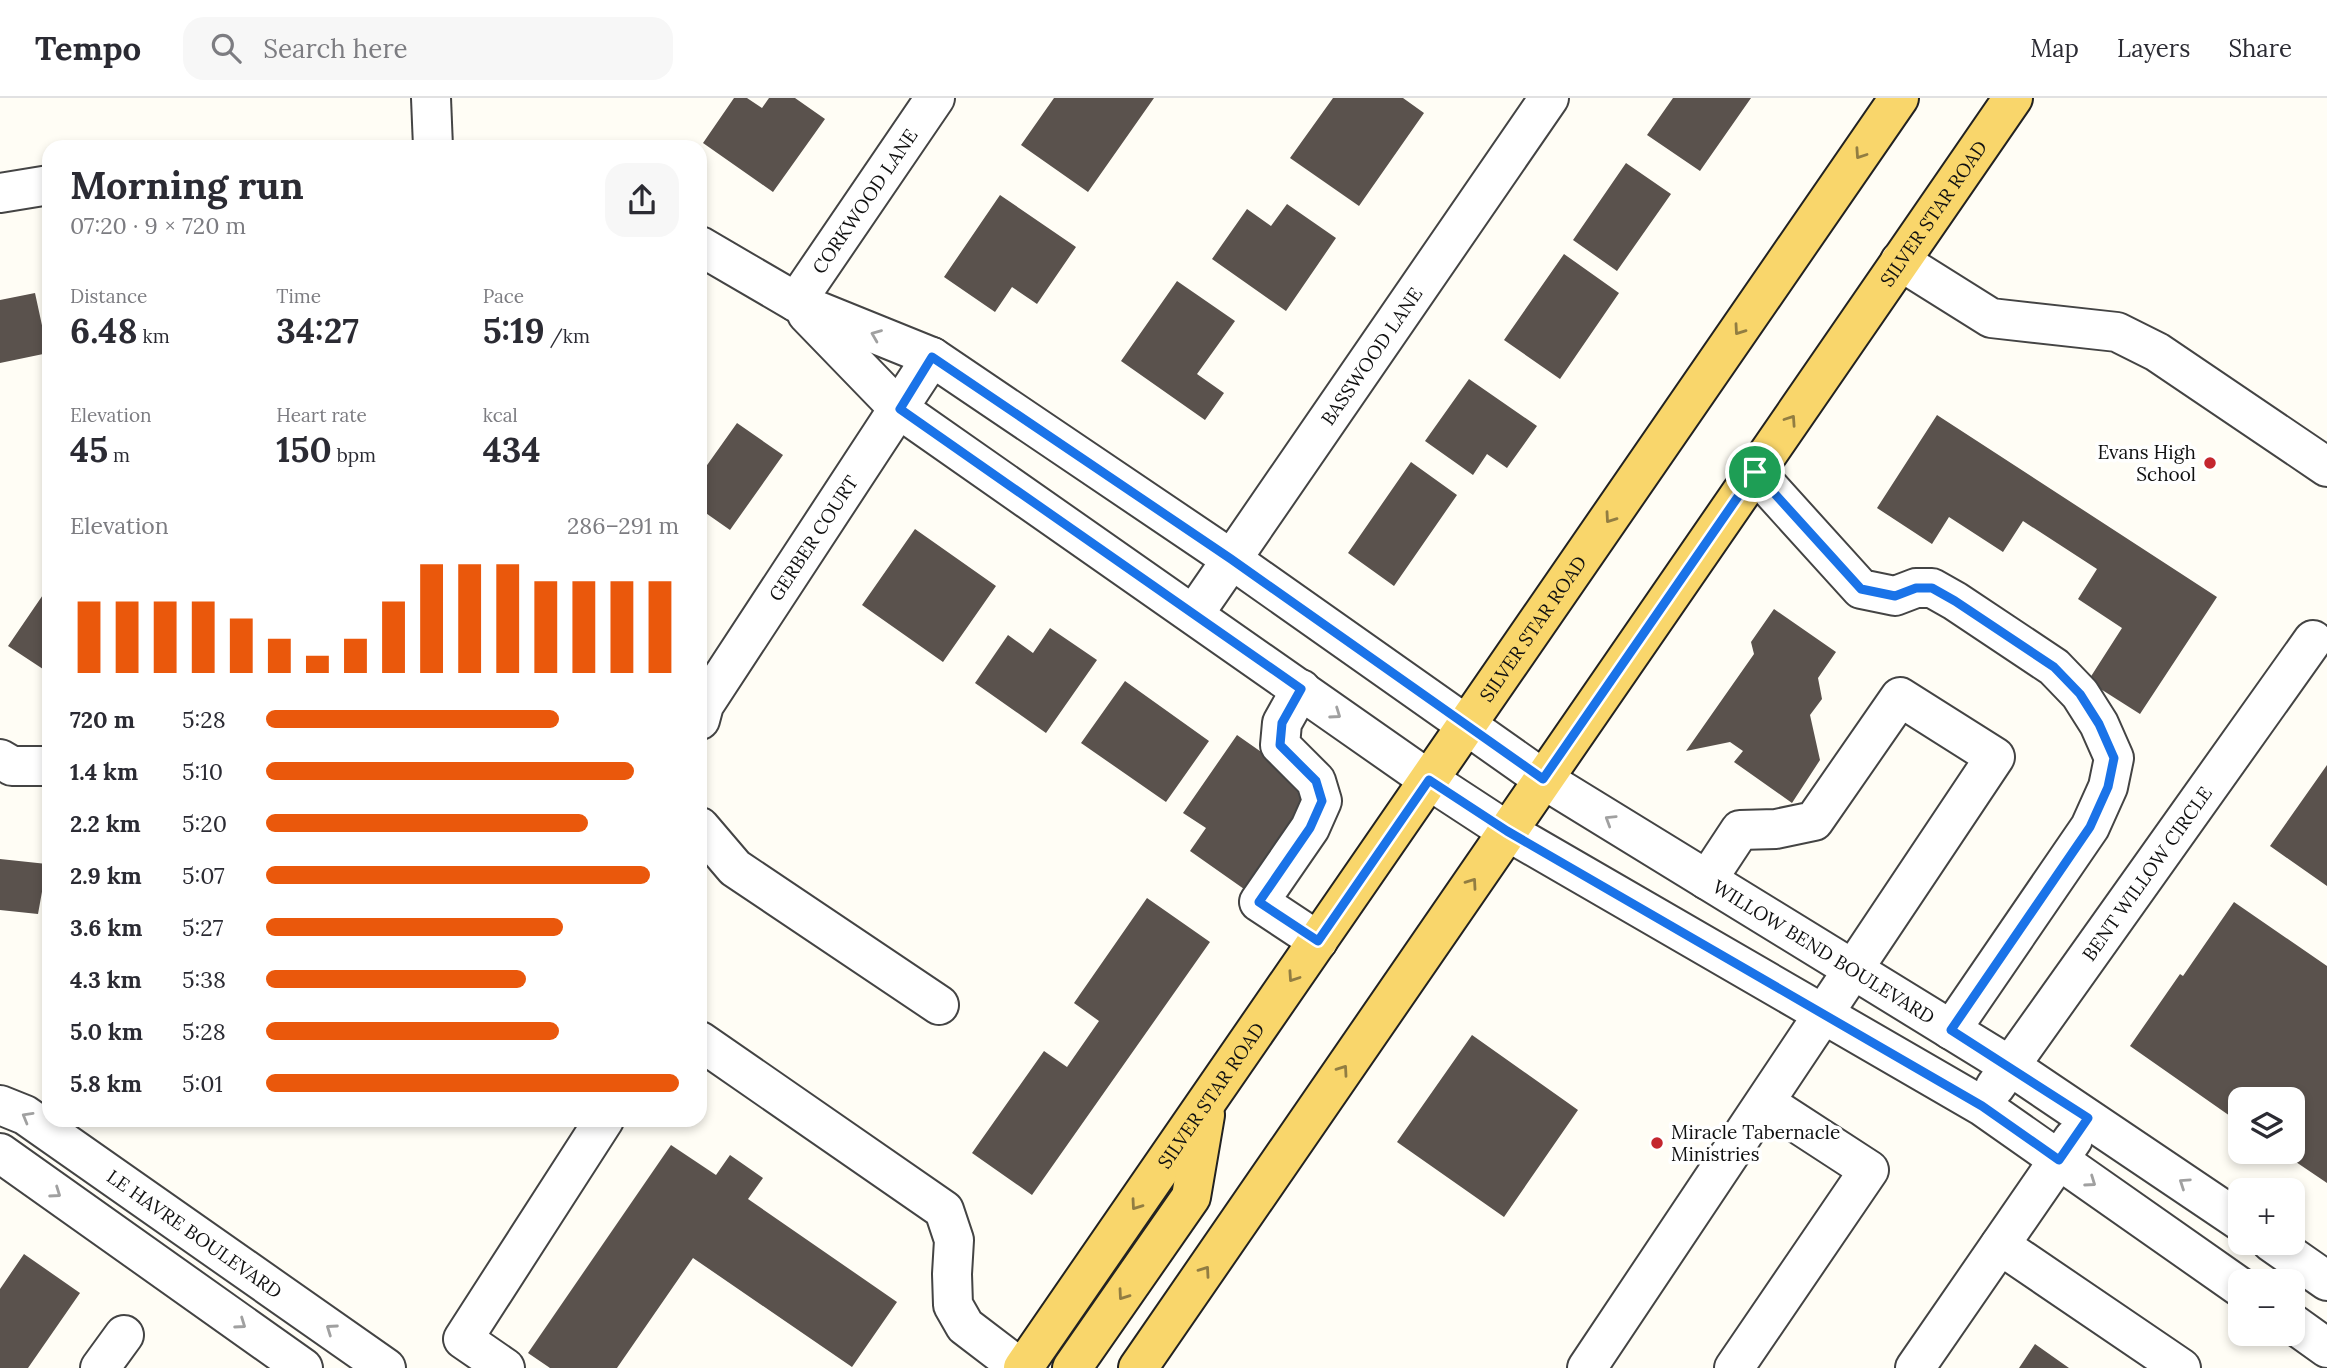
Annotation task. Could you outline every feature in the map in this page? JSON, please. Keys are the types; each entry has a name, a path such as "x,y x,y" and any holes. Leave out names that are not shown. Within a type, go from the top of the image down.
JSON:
{"main road":[{"name":"SILVER STAR ROAD","path":"1021,1368 1899,98"},
{"name":"SILVER STAR ROAD","path":"1141,1367 2013,98"},
{"path":"1072,1368 1191,1197 1207,1102"}],"street":[{"path":"431,98 433,140"},
{"name":"CORKWOOD LANE","path":"796,302 935,98"},
{"name":"BASSWOOD LANE","path":"1194,614 1549,98"},
{"path":"0,193 42,186"},
{"path":"707,250 796,302 900,409 1429,780 1507,831 1982,1106 2228,1279"},
{"path":"1900,261 1991,318 2117,332 2157,352 2327,467"},
{"name":"WILLOW BEND BOULEVARD","path":"796,302 932,357 1231,559 1543,779 2010,1066 2228,1214"},
{"name":"GERBER COURT","path":"707,700 932,357"},
{"path":"1755,472 1861,589 1895,596 1916,588 1932,588 2054,667 2080,694 2099,724 2114,758 2108,787 2090,827 1951,1030"},
{"name":"BENT WILLOW CIRCLE","path":"1982,1106 2313,640"},
{"path":"1301,689 1282,723 1280,745 1316,781 1322,801 1310,828 1259,902 1318,941"},
{"path":"1587,1368 1995,757 1899,697 1814,821 1776,829 1740,830 1707,880"},
{"path":"0,760 12,766 42,766"},
{"path":"707,835 735,868 939,1004"},
{"path":"707,1046 944,1210 954,1240 953,1305 965,1326 1021,1368"},
{"path":"1734,1368 1869,1170 1766,1103"},
{"name":"LE HAVRE BOULEVARD","path":"0,1105 25,1115 42,1127"},
{"path":"1915,1368 2088,1118"},
{"name":"LE HAVRE BOULEVARD","path":"42,1127 386,1368"},
{"path":"505,1368 463,1339 599,1127"},
{"path":"0,1153 303,1368"},
{"path":"2000,1245 2181,1368"},
{"path":"2290,1255 2327,1281"},
{"path":"2305,1333 2327,1348"},
{"path":"100,1368 124,1335"}],"building":[{"path":"734,98 747,98 762,108 769,98 795,98 825,119 773,192 707,146 705,140"},
{"path":"1054,98 1154,98 1088,192 1021,145"},
{"path":"1333,98 1403,98 1424,113 1359,206 1290,158"},
{"path":"1673,98 1751,98 1700,171 1647,135"},
{"path":"1626,163 1671,194 1617,271 1573,240"},
{"path":"1000,195 1076,247 1037,304 1012,287 995,312 944,277"},
{"path":"1287,204 1336,238 1286,311 1212,259 1247,209 1271,226"},
{"path":"1564,254 1619,293 1560,379 1504,340"},
{"path":"1177,281 1235,321 1197,374 1224,393 1205,420 1121,361"},
{"path":"35,293 42,325 42,354 0,363 0,300"},
{"path":"1469,379 1537,426 1507,468 1487,454 1473,475 1425,441"},
{"path":"1937,415 2217,597 2140,714 2088,681 2122,628 2078,599 2097,569 2023,521 2003,552 1949,517 1932,544 1877,508"},
{"path":"737,423 783,455 730,530 707,514 707,465"},
{"path":"1411,462 1457,495 1394,586 1348,553"},
{"path":"915,529 996,586 943,662 862,605"},
{"path":"42,596 42,668 8,646"},
{"path":"1774,609 1836,652 1818,678 1822,699 1810,715 1820,760 1792,803 1734,762 1743,751 1730,742 1686,751 1754,654 1751,642"},
{"path":"1050,628 1097,660 1046,733 975,683 1008,635 1033,653"},
{"path":"1125,681 1209,741 1166,802 1081,743"},
{"path":"1237,735 1314,789 1244,889 1190,851 1206,828 1183,813"},
{"path":"2327,765 2327,886 2270,846"},
{"path":"0,859 42,863 42,892 38,914 0,910"},
{"path":"1147,898 1210,942 1032,1195 972,1153 1044,1051 1067,1067 1099,1021 1074,1003"},
{"path":"2234,902 2327,966 2327,1183 2299,1164 2305,1164 2305,1087 2228,1087 2228,1115 2130,1046 2180,974 2183,976"},
{"path":"1472,1035 1578,1110 1504,1217 1397,1142"},
{"path":"671,1145 716,1175 730,1155 763,1178 748,1199 897,1302 852,1367 693,1258 617,1368 550,1368 528,1353"},
{"path":"24,1254 80,1293 28,1368 0,1368 0,1289"},
{"path":"2035,1344 2069,1368 2019,1368"}],"place":[{"name":"Evans High School","path":"2210,463"},
{"name":"Miracle Tabernacle Ministries","path":"1657,1143"}],"route":[{"path":"932,357 1231,559 1543,779 1755,472 1861,589 1895,596 1916,588 1932,588 1955,601 2054,667 2080,694 2099,724 2114,758 2108,787 2090,827 1951,1030 2088,1118 2059,1160 1982,1106 1507,831 1429,780 1318,941 1284,919 1259,902 1310,828 1322,801 1316,781 1280,745 1282,723 1301,689 900,409 932,357"}]}
